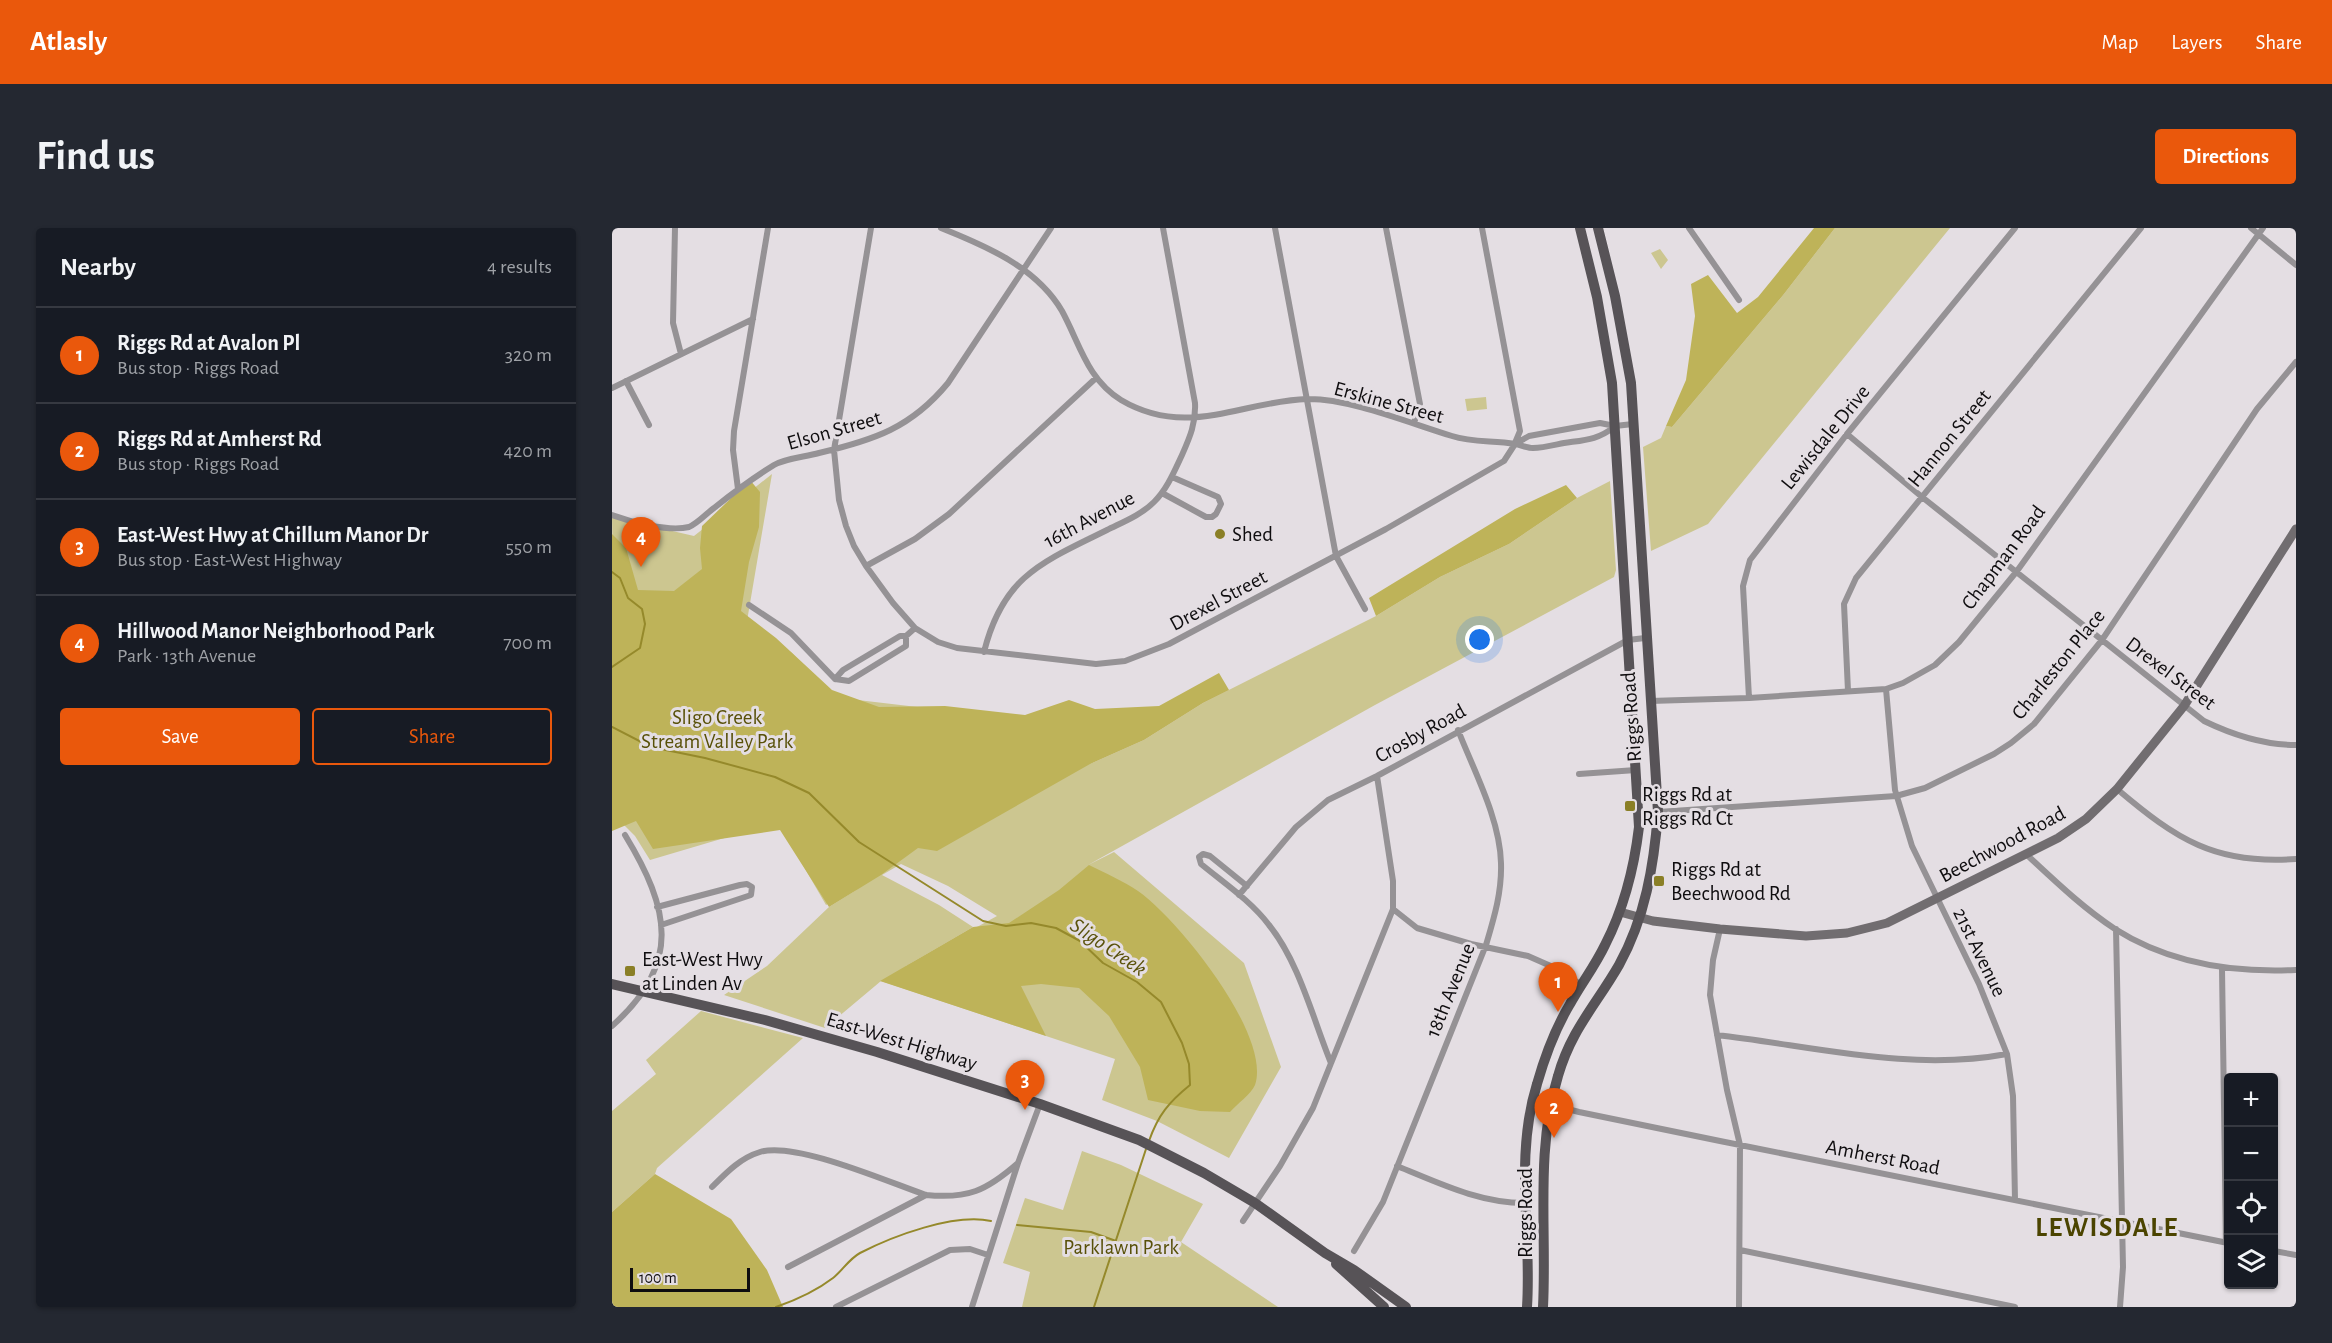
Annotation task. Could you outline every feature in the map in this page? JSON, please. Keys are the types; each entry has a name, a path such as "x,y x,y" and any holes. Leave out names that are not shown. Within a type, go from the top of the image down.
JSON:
{"main road":[{"name":"Riggs Road","path":"1527,1307 1525,1135 1532,1100 1554,1035 1604,947 1620,912 1630,880 1639,827 1609,360 1580,228"},
{"name":"Riggs Road","path":"1543,1307 1546,1258 1544,1162 1550,1104 1564,1056 1573,1036 1619,965 1640,918 1653,862 1658,812 1649,701 1633,424 1624,340 1598,228"},
{"name":"East-West Highway","path":"612,984 765,1020 887,1055 1040,1104 1139,1140 1212,1177 1255,1203 1407,1307"},
{"name":"East-West Highway","path":"1325,1253 1384,1307"}],"street":[{"path":"675,228 673,322 681,354"},
{"path":"738,489 733,450 734,431 768,228"},
{"path":"835,679 852,664 900,636 906,636 915,628 866,566 854,546 842,514 834,450 872,228"},
{"name":"Erskine Street","path":"941,228 958,231 1023,269 1051,296 1062,311 1081,354 1096,378 1110,392 1137,408 1165,415 1215,417 1307,399 1349,405 1464,439 1515,444"},
{"name":"Elson Street","path":"612,515 669,528 690,526 738,489 777,463 860,444 896,429 930,404 948,382 1051,228"},
{"name":"16th Avenue","path":"984,652 996,615 1003,602 1025,575 1058,554 1137,514 1153,502 1172,477 1194,428 1196,403 1163,228"},
{"path":"1275,228 1336,556 1365,609"},
{"path":"1386,228 1420,404 1414,423"},
{"path":"1482,228 1520,431 1515,444 1531,448 1601,437 1615,426 1633,424"},
{"path":"1689,228 1739,300"},
{"name":"Lewisdale Drive","path":"1749,698 1743,586 1747,568 1756,550 2015,228"},
{"name":"Hannon Street","path":"1848,692 1844,613 1848,592 1856,578 2141,228"},
{"path":"2251,228 2260,231 2296,265"},
{"name":"Chapman Road","path":"1649,701 1749,698 1886,689 1921,674 1946,656 2017,571 2260,231"},
{"path":"612,388 753,319"},
{"name":"Charleston Place","path":"1658,812 1914,793 2011,743 2045,712 2102,640 2257,409 2296,362"},
{"path":"866,566 915,539 949,514 1096,378"},
{"path":"626,381 649,425"},
{"name":"Drexel Street","path":"915,628 947,645 984,652 1096,664 1125,661 1169,644 1336,556 1504,461 1515,444 1529,436 1600,423 1615,426"},
{"name":"Drexel Street","path":"1847,434 1922,497 2204,721 2230,733 2272,744 2296,745"},
{"path":"1162,493 1206,517 1212,517 1220,509 1221,504 1218,497 1172,477"},
{"name":"Beechwood Road","path":"1620,912 1640,918 1720,929 1806,936 1833,935 1887,923 2027,855 2086,819 2116,789 2184,706 2296,529"},
{"path":"749,605 791,633 835,679 849,681 906,646 906,636"},
{"name":"Crosby Road","path":"1239,896 1287,837 1316,808 1341,792 1377,776 1628,639 1645,638"},
{"name":"21st Avenue","path":"1886,689 1896,796 1912,846 1979,984 2007,1054 2013,1096 2015,1200"},
{"name":"18th Avenue","path":"1354,1251 1379,1210 1486,945 1498,904 1501,872 1494,822 1458,730"},
{"path":"1579,774 1636,770"},
{"path":"1243,1221 1306,1124 1393,909 1393,881 1377,776"},
{"path":"2116,789 2148,816 2173,833 2209,851 2255,860 2296,859"},
{"path":"612,1026 630,1010 644,991 658,965 661,946 662,925 643,864 625,835"},
{"path":"1247,886 1210,856 1200,855 1201,864 1268,922 1277,935 1292,964 1331,1063"},
{"path":"2027,855 2075,899 2116,929 2157,950 2188,961 2222,969 2296,970"},
{"path":"657,908 740,885 747,884 752,887 751,894 662,925"},
{"path":"1393,909 1417,928 1539,961 1582,985"},
{"path":"1720,929 1713,960 1710,995 1740,1145 1739,1307"},
{"path":"2116,929 2123,1268 2120,1307"},
{"path":"2222,969 2227,1235"},
{"path":"1717,1035 1904,1061 1958,1060 2007,1054"},
{"name":"Amherst Road","path":"1532,1100 1740,1145 2224,1241"},
{"path":"972,1307 1018,1163 1040,1104"},
{"path":"712,1187 742,1160 759,1152 784,1149 926,1195 952,1197 975,1193 1000,1179 1018,1163"},
{"path":"1397,1166 1478,1198 1498,1202 1525,1203"},
{"path":"788,1267 926,1195"},
{"path":"836,1307 950,1250 970,1249 988,1255"},
{"path":"1740,1250 2015,1307"},
{"path":"2278,1252 2296,1256"}],"green space":[{"path":"1814,228 1835,228 1784,294 1672,427 1666,426 1686,380 1695,316 1691,284 1708,275 1737,313 1758,297"},
{"path":"1835,228 1950,228 1708,524 1651,551 1643,447 1661,438 1666,426 1672,427 1784,294"},
{"path":"1660,249 1668,260 1661,269 1651,253"},
{"path":"1486,397 1487,409 1467,411 1465,399"},
{"path":"772,474 747,621 792,653 832,697 1141,733 1090,764 1144,740 1203,703 1376,616 1440,577 1509,544 1577,498 1610,481 1616,570 1614,577 1375,705 1088,865 1114,852 1244,963 1281,1067 1229,1158 1157,1121 1102,1100 1115,1059 881,981 825,1028 724,995 767,966 829,907 858,889 826,905 778,822 650,860 635,836 617,818 612,517 694,536","holes":["901,864 948,886 997,916 906,966 973,927 939,905 882,875"]},
{"name":"Sligo Creek Stream Valley Park","path":"750,480 760,492 759,527 749,562 741,611 776,638 832,690 879,707 945,706 1025,715 1069,700 1095,709 1159,706 1219,673 1229,690 1203,703 1144,740 1090,764 937,851 918,848 881,875 829,907 780,830 653,849 636,821 612,831 612,534 626,548 638,590 674,591 702,569 700,548 702,526"},
{"path":"1566,485 1577,498 1509,544 1440,577 1376,616 1369,598 1515,509"},
{"path":"1089,865 1132,887 1155,905 1197,951 1218,979 1236,1009 1249,1037 1256,1063 1255,1085 1230,1112 1200,1111 1148,1100 1140,1067 1109,1016 1079,988 1041,984 1021,986 1046,1036 880,981 973,927 1009,923 1059,890"},
{"path":"701,1011 803,1038 657,1168 655,1174 612,1212 612,1111 656,1074 646,1060"},
{"name":"Parklawn Park","path":"1082,1151 1121,1165 1203,1204 1181,1242 1278,1307 1022,1307 1030,1272 1003,1263 1025,1198 1063,1210"},
{"path":"655,1174 731,1219 767,1270 783,1307 612,1307 612,1212"}],"waterway":[{"name":"Sligo Creek","path":"612,572 620,578 628,598 642,609 645,624 640,648 612,667"},
{"name":"Sligo Creek","path":"612,727 651,747 705,758 775,777 809,793 859,842 983,921 1006,926 1031,923 1056,928 1080,941 1103,963 1137,982 1161,1002 1182,1043 1189,1064 1190,1085 1165,1110 1149,1141"},
{"name":"Sligo Creek","path":"1094,1307 1146,1149"},
{"path":"776,1307 820,1287 856,1256 906,1233 960,1220 991,1221"},
{"path":"1017,1225 1091,1232 1116,1241"}],"place":[{"name":"Shed","path":"1220,534"},
{"name":"Hillwood Manor Neighborhood Park","path":"641,567"},
{"name":"Riggs Rd at Riggs Rd Ct","path":"1630,806"},
{"name":"Riggs Rd at Beechwood Rd","path":"1659,881"},
{"name":"East-West Hwy at Linden Av","path":"630,971"},
{"name":"Riggs Rd at Avalon Pl","path":"1558,1012"},
{"name":"East-West Hwy at Chillum Manor Dr","path":"1025,1110"},
{"name":"Riggs Rd at Amherst Rd","path":"1554,1138"}],"district":[{"name":"LEWISDALE","path":"2107,1227"}]}
